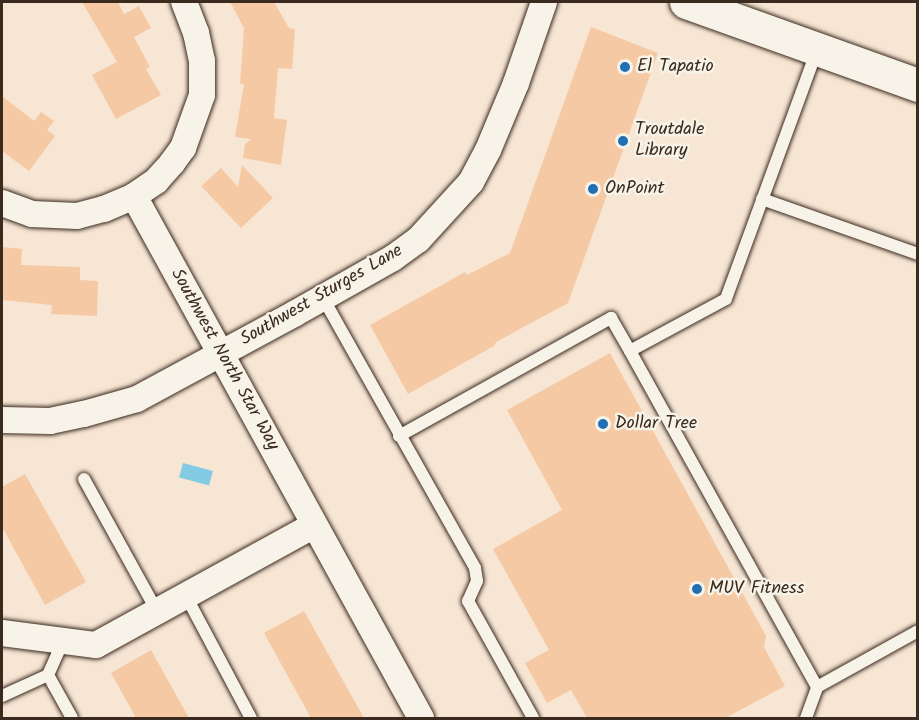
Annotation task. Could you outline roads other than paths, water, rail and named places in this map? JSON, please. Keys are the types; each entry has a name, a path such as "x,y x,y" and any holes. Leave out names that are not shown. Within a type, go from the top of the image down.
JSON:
{"main road":[{"path":"686,2 918,85"}],"street":[{"path":"2,203 32,214 77,216 104,209 134,196 156,181 183,148 202,95 202,61 196,33 184,2"},
{"name":"Southwest Sturges Lane","path":"2,420 50,421 137,399 323,298 393,258 418,240 471,182 488,150 512,92 544,2"},
{"name":"Southwest North Star Way","path":"134,196 421,718"},
{"path":"2,633 62,643 96,645 314,525"}],"lane":[{"path":"630,351 726,299 817,49"},
{"path":"762,199 918,254"},
{"path":"323,298 475,568 477,581 468,601 533,718"},
{"path":"399,436 611,318 818,687"},
{"path":"84,479 158,611"},
{"path":"186,596 252,718"},
{"path":"806,718 818,687 918,631"},
{"path":"2,696 48,675 62,643"},
{"path":"48,675 72,718"}],"water":[{"path":"183,463 213,471 209,486 179,477"}],"place":[{"name":"El Tapatio","path":"625,67"},
{"name":"Troutdale Library","path":"623,141"},
{"name":"OnPoint","path":"593,189"},
{"name":"Dollar Tree","path":"603,424"},
{"name":"MUV Fitness","path":"697,589"}]}
